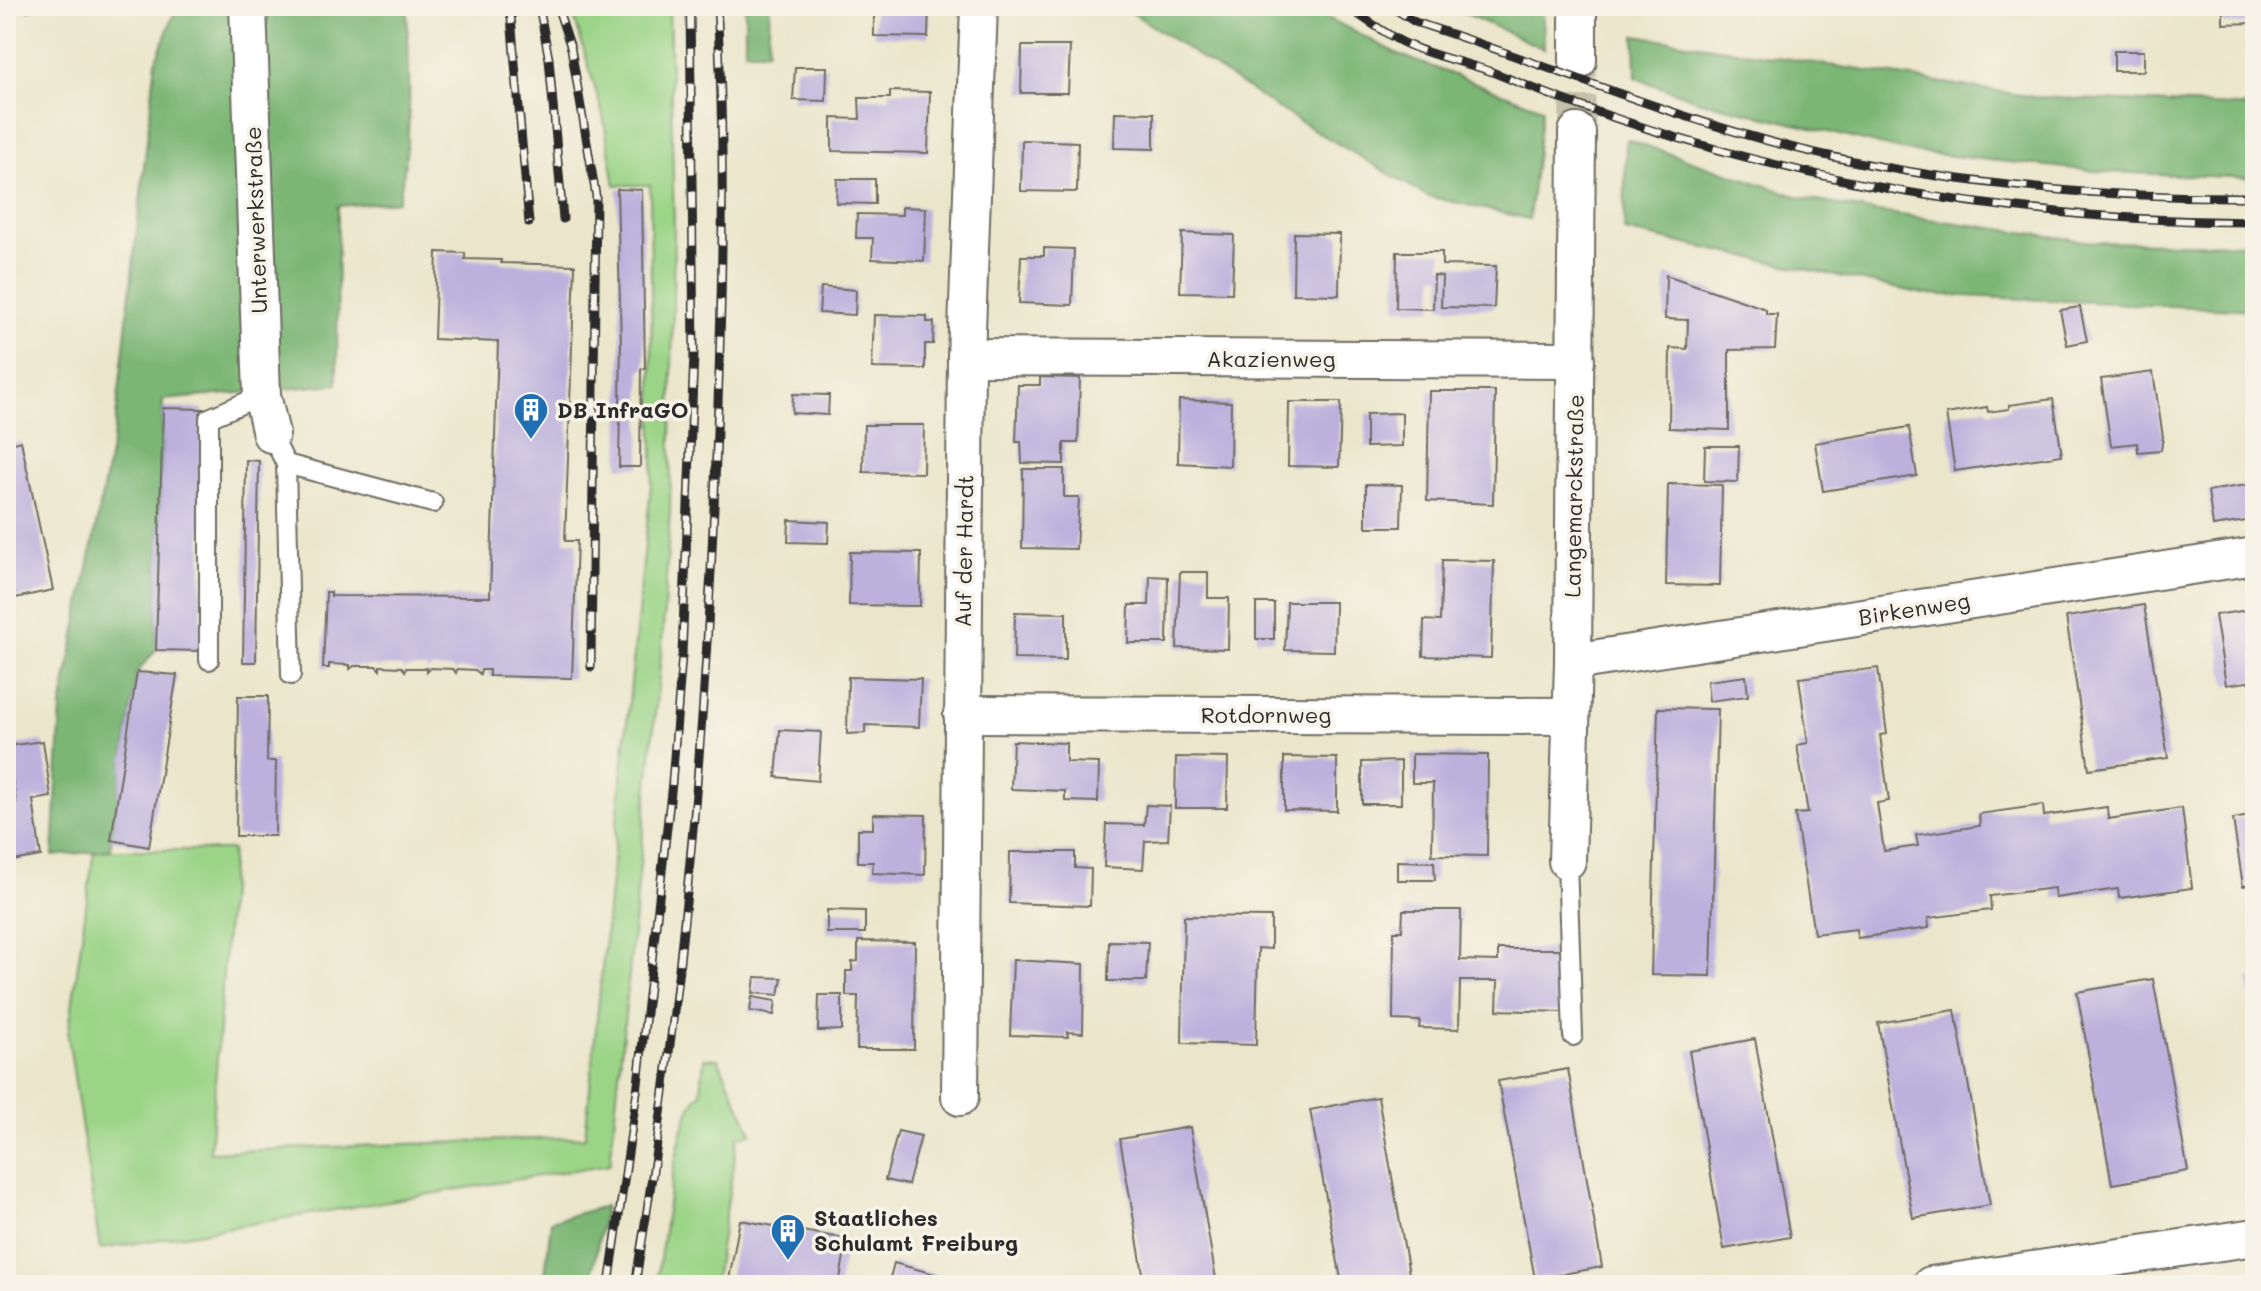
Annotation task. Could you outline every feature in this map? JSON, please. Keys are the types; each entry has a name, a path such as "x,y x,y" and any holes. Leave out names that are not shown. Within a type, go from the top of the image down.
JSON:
{"street":[{"name":"Unterwerkstraße","path":"248,6 262,395 278,449"},
{"name":"Auf der Hardt","path":"960,1097 966,357 979,6"},
{"path":"1578,6 1578,61"},
{"name":"Langemarckstraße","path":"1567,861 1573,662 1577,132"},
{"name":"Akazienweg","path":"966,357 1576,360"},
{"name":"Birkenweg","path":"1573,662 2255,556"},
{"name":"Rotdornweg","path":"962,714 1570,716"},
{"path":"1931,1285 2255,1237"}],"lane":[{"path":"209,660 209,418 262,395"},
{"path":"291,675 278,449 433,503"},
{"path":"1567,861 1573,1036"}],"green space":[{"path":"177,6 407,6 409,104 403,177 398,201 338,206 337,384 163,400 156,650 137,672 110,850 53,856 61,708 115,427 156,60"},
{"path":"571,6 669,6 674,228 670,512 662,645 610,1164 100,1249 68,1036 94,850 232,850 210,1152 585,1137 653,466 650,185 615,185 603,115"},
{"path":"745,6 770,6 768,51 745,51"},
{"path":"1122,6 1305,6 1398,54 1542,108 1529,219 1427,196 1277,108"},
{"path":"1449,6 1543,6 1544,49"},
{"path":"1635,35 2034,97 2255,107 2255,178 2104,172 1905,151 1697,100 1636,78"},
{"path":"1626,139 1802,198 1871,211 2093,242 2255,244 2255,310 1924,294 1624,231"},
{"path":"704,1058 718,1059 752,1133 738,1137 714,1285 656,1285 677,1153 692,1106 701,1093"},
{"path":"605,1206 590,1285 544,1285 551,1221"}],"building":[{"path":"25,6 45,6 46,7 27,11"},
{"path":"874,6 929,6 928,37 874,36"},
{"path":"2223,6 2255,6 2255,23 2223,24"},
{"path":"1022,46 1070,46 1068,93 1021,93"},
{"path":"2114,51 2144,51 2144,71 2114,71"},
{"path":"795,67 827,67 826,101 793,100"},
{"path":"890,91 930,92 928,153 832,151 832,118 860,119 859,98 890,98"},
{"path":"1115,112 1154,113 1154,149 1114,148"},
{"path":"1022,140 1078,142 1077,192 1021,191"},
{"path":"837,179 875,179 875,204 836,203"},
{"path":"617,189 642,190 645,369 641,369 640,467 619,467 621,343"},
{"path":"902,207 926,208 924,261 872,259 873,238 856,238 857,214 902,215"},
{"path":"1182,233 1234,235 1232,293 1180,292"},
{"path":"1294,233 1340,234 1339,295 1293,294"},
{"path":"1044,248 1074,249 1072,305 1019,303 1021,256 1044,256"},
{"path":"6,250 14,283 8,285 13,310 6,311"},
{"name":"DB InfraGO","path":"437,252 465,253 465,259 501,260 501,263 575,265 565,541 577,541 572,678 489,676 489,670 481,670 480,674 475,670 457,669 456,673 453,669 431,668 427,672 427,668 406,668 405,671 402,667 380,666 380,670 376,666 354,666 350,669 350,665 329,664 329,668 323,668 326,592 331,592 331,596 490,597 498,342 434,339"},
{"path":"1397,252 1442,252 1442,265 1496,266 1494,308 1441,307 1442,276 1434,275 1433,309 1396,308"},
{"path":"1666,275 1766,309 1766,314 1777,314 1775,349 1729,350 1729,430 1669,428 1670,348 1687,349 1688,320 1665,319"},
{"path":"821,287 856,290 855,315 819,313"},
{"path":"2080,307 2087,341 2067,345 2060,310"},
{"path":"874,315 927,316 927,322 934,322 933,344 925,344 925,369 872,368"},
{"path":"2153,372 2163,437 2161,450 2138,452 2137,443 2111,446 2101,379"},
{"path":"1040,377 1080,378 1078,443 1064,443 1064,464 1022,463 1021,442 1016,442 1018,385 1040,385"},
{"path":"1429,391 1495,391 1493,504 1427,501"},
{"path":"793,394 829,395 828,415 792,413"},
{"path":"2053,399 2062,455 1955,471 1946,414 1987,407 1988,412 2009,409 2009,405"},
{"path":"1179,400 1231,402 1230,466 1178,463"},
{"path":"1289,402 1341,402 1339,467 1288,466"},
{"path":"163,408 203,409 201,651 156,650"},
{"path":"1402,413 1402,446 1366,447 1366,414"},
{"path":"864,425 924,425 923,473 863,472"},
{"path":"1909,427 1917,476 1823,491 1815,443"},
{"path":"21,441 53,590 6,600 6,445"},
{"path":"1705,446 1739,446 1738,482 1704,481"},
{"path":"246,460 259,461 256,662 243,662"},
{"path":"1023,469 1064,469 1064,497 1079,497 1076,549 1022,548"},
{"path":"1366,484 1402,485 1401,527 1366,527"},
{"path":"1668,484 1722,485 1720,586 1666,585"},
{"path":"2247,485 2253,520 2213,526 2208,491"},
{"path":"789,520 829,522 828,543 788,542"},
{"path":"850,552 921,553 920,606 849,605"},
{"path":"1442,560 1494,561 1491,658 1423,656 1424,620 1440,621"},
{"path":"1180,572 1208,572 1208,598 1229,598 1228,649 1177,648"},
{"path":"1150,576 1168,577 1167,643 1128,643 1129,605 1149,605"},
{"path":"1287,602 1335,602 1334,651 1285,650"},
{"path":"1256,603 1274,603 1274,639 1256,639"},
{"path":"2144,605 2168,758 2089,769 2066,617"},
{"path":"2255,609 2255,681 2226,685 2215,615"},
{"path":"1015,612 1066,613 1066,660 1014,659"},
{"path":"1878,668 1887,734 1880,735 1889,801 1877,803 1884,851 1918,846 1916,835 1980,826 1979,814 2043,805 2044,816 2107,807 2108,819 2182,808 2192,888 2119,898 2118,889 2055,898 2054,888 1990,896 1991,910 1928,918 1929,928 1857,938 1856,929 1814,934 1795,814 1808,813 1797,745 1808,743 1799,678"},
{"path":"137,672 177,675 149,847 111,840"},
{"path":"1746,676 1748,696 1709,701 1707,681"},
{"path":"848,677 921,679 919,727 865,725 865,733 847,734"},
{"path":"238,696 268,696 267,761 276,761 275,836 236,836"},
{"path":"1658,708 1718,709 1711,976 1651,975"},
{"path":"780,730 821,732 818,781 776,777"},
{"path":"43,741 51,797 33,800 41,856 6,862 6,804 16,802 7,746"},
{"path":"1013,741 1066,743 1066,762 1099,763 1098,802 1065,801 1065,791 1011,789"},
{"path":"1412,754 1488,755 1487,856 1432,855 1433,783 1412,783"},
{"path":"1176,757 1228,758 1227,808 1175,808"},
{"path":"1284,757 1337,758 1337,811 1284,810"},
{"path":"1401,761 1401,804 1362,804 1362,762"},
{"path":"1146,805 1170,806 1168,840 1145,841 1143,869 1104,867 1106,824 1144,825"},
{"path":"873,814 926,815 925,875 872,873 873,862 858,862 858,829 873,829"},
{"path":"2255,815 2255,884 2243,886 2233,819"},
{"path":"1010,852 1075,852 1075,868 1091,869 1090,906 1009,903"},
{"path":"1397,861 1434,862 1435,880 1397,880"},
{"path":"827,910 865,911 865,933 827,933"},
{"path":"1403,910 1461,910 1460,960 1498,961 1498,949 1564,949 1562,1012 1497,1010 1498,981 1460,981 1459,1029 1419,1028 1420,1021 1393,1020 1394,931 1402,931"},
{"path":"1184,916 1271,917 1271,949 1258,948 1256,1045 1182,1043"},
{"path":"858,941 915,942 914,1049 857,1049 858,996 846,996 846,971 852,971 852,962 858,961"},
{"path":"1109,941 1148,942 1146,981 1108,981"},
{"path":"1013,960 1084,964 1083,1033 1067,1032 1068,1037 1010,1035"},
{"path":"755,977 782,978 779,995 753,993"},
{"path":"2255,978 2255,1023 2253,1024 2249,979"},
{"path":"2153,979 2188,1171 2112,1184 2077,992"},
{"path":"819,995 842,995 842,1030 818,1031"},
{"path":"752,997 776,1001 774,1015 750,1011"},
{"path":"1955,1010 1990,1205 1913,1218 1878,1023"},
{"path":"1755,1039 1790,1237 1724,1249 1689,1051"},
{"path":"1568,1069 1602,1267 1535,1279 1498,1081"},
{"path":"1378,1097 1411,1285 1342,1285 1310,1110"},
{"path":"1190,1127 1217,1285 1145,1285 1120,1139"},
{"path":"898,1131 921,1136 908,1185 885,1180"},
{"name":"Staatliches Schulamt Freiburg","path":"740,1220 847,1239 839,1285 728,1285"},
{"path":"894,1263 972,1284 972,1285 888,1285"}],"tunnel":[{"path":"1577,132 1578,61"}],"railway":[{"path":"510,6 529,223"},
{"path":"539,6 549,59 563,219"},
{"path":"557,6 571,48 596,196 591,667"},
{"path":"609,1285 638,1084 672,783 682,655 694,354 690,6"},
{"path":"635,1285 678,976 706,665 721,288 722,175 717,6"},
{"path":"1346,6 1395,38 1425,52 1488,70 1591,110 1683,140 1776,165 1870,185 2061,213 2255,222"},
{"path":"1390,6 1415,22 1667,110 1820,154 1927,174 2036,188 2146,195 2255,197"}],"place":[{"name":"DB InfraGO","path":"531,441"},
{"name":"Staatliches Schulamt Freiburg","path":"788,1262"}]}
